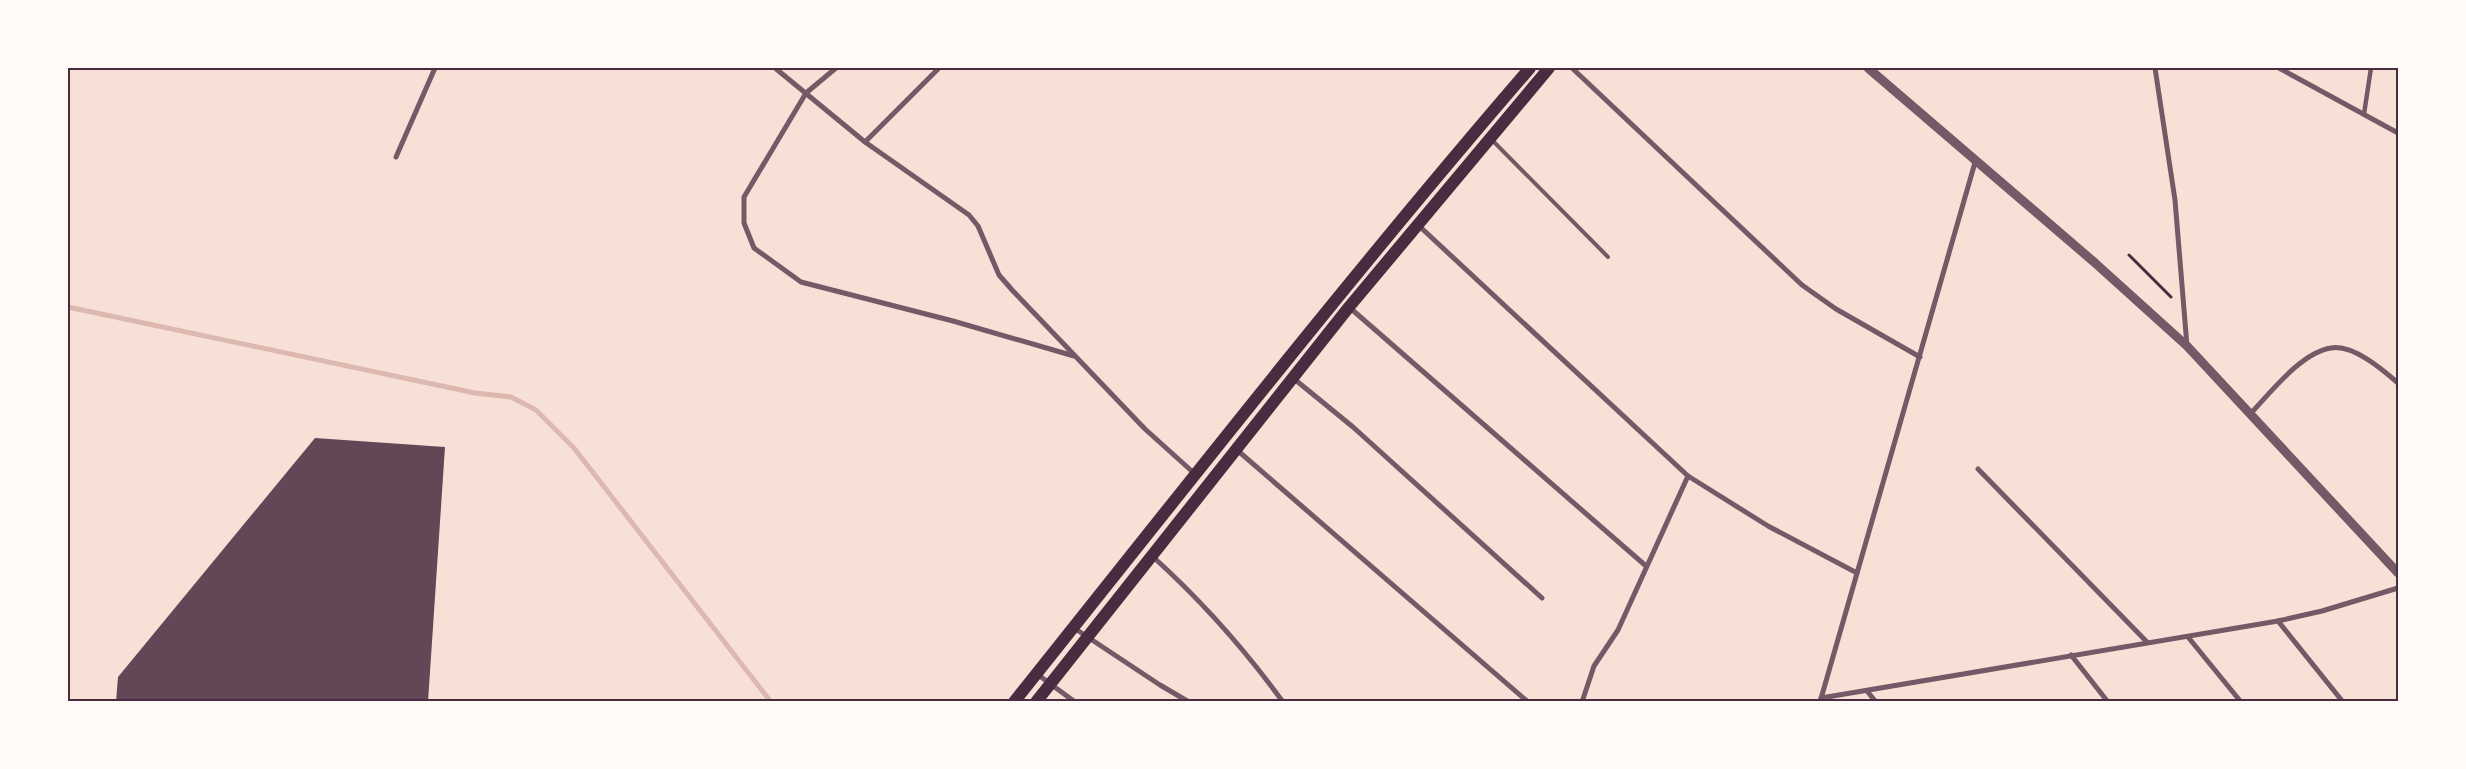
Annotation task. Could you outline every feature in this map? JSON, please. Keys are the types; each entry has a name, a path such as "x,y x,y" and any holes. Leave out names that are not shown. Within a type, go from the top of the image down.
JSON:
{"main road":[{"path":"1014,702 1195,474 1428,187 1530,68"},
{"path":"1036,702 1349,307 1549,68"}],"street":[{"path":"396,157 435,68"},
{"path":"775,68 865,142 969,215 978,226 999,275 1145,429 1195,474"},
{"path":"836,68 806,93 744,197 744,223 754,248 801,282 953,321 1076,356"},
{"path":"865,142 939,68"},
{"path":"1572,68 1802,285 1836,309 1920,357"},
{"path":"1868,68 1976,159 2188,346 2398,573"},
{"path":"2155,68 2175,200 2188,346"},
{"path":"2279,68 2398,133"},
{"path":"2364,114 2371,68"},
{"path":"1976,159 1820,700 2071,655 2278,621 2322,611 2398,588"},
{"path":"1417,224 1688,476 1768,526 1857,573"},
{"path":"1349,307 1646,566"},
{"path":"2251,413 2299,365 2315,353 2332,347 2348,350 2372,362 2398,382"},
{"path":"1293,378 1353,427 1542,598"},
{"path":"1235,449 1528,702"},
{"path":"1978,469 2147,642"},
{"path":"1582,702 1594,666 1618,630 1688,476"},
{"path":"1152,556 1195,595 1257,666 1283,702"},
{"path":"2278,621 2343,702"},
{"path":"1073,627 1189,702"},
{"path":"2188,637 2242,702"},
{"path":"2071,655 2108,702"},
{"path":"1036,674 1075,702"},
{"path":"1867,691 1876,702"}],"lane":[{"path":"1491,138 1608,257"}],"path":[{"path":"2129,255 2184,310"}],"building":[{"path":"315,438 445,447 428,702 116,702 118,677"}],"waterway":[{"path":"68,307 475,393 511,397 536,410 574,448 771,702"}]}
